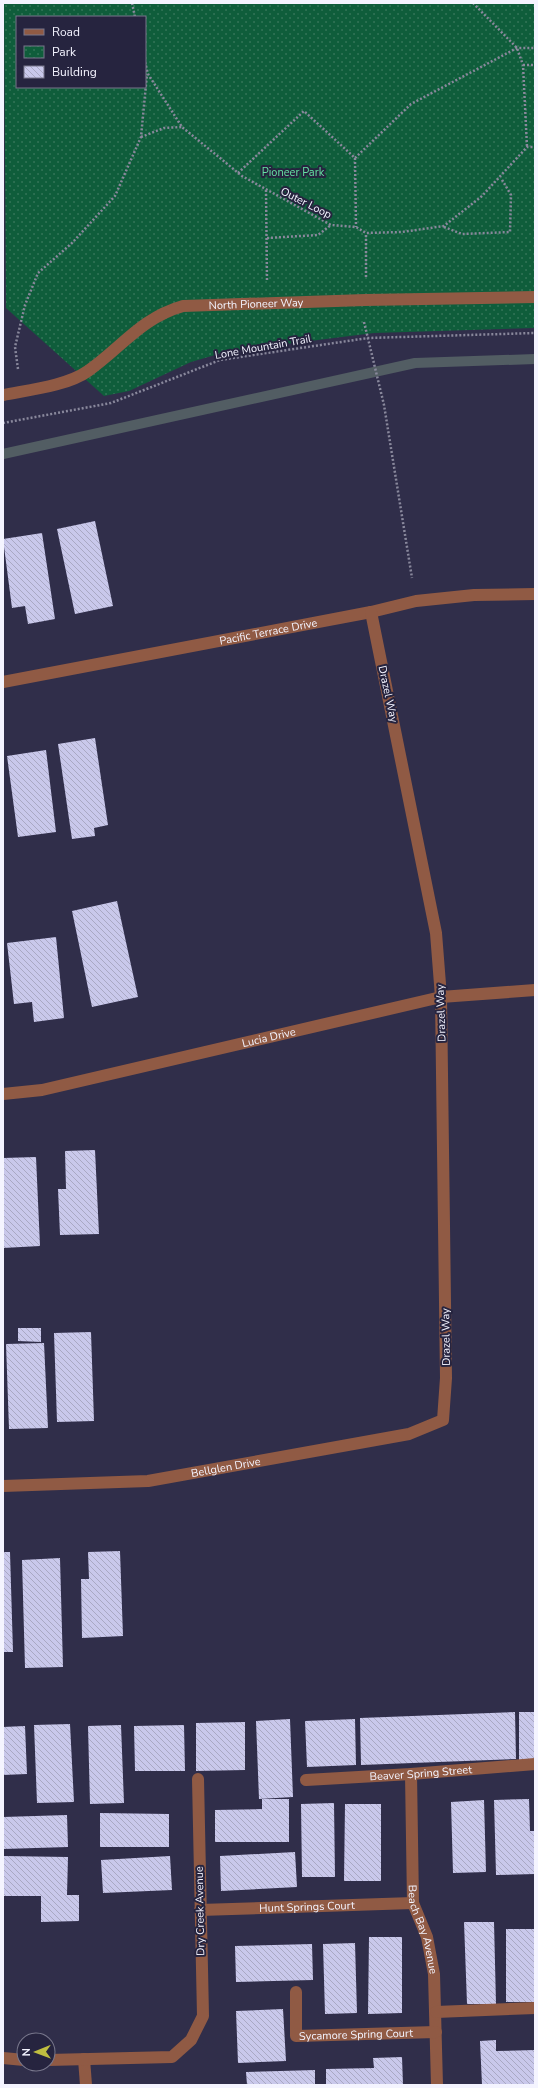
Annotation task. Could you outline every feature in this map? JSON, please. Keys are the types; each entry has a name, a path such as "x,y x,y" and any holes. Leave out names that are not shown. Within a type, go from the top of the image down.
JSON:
{"street":[{"name":"North Pioneer Way","path":"3,395 69,381 87,372 140,326 164,311 183,306 535,297"},
{"name":"Pacific Terrace Drive","path":"3,682 371,612 416,601 474,595 535,594"},
{"name":"Drazel Way","path":"371,612 436,933 441,997 446,1378 443,1420"},
{"name":"Lucia Drive","path":"3,1094 42,1090 441,997 535,990"},
{"name":"Bellglen Drive","path":"3,1486 148,1481 410,1434 443,1420"},
{"name":"Beaver Spring Street","path":"306,1780 411,1774 535,1764"},
{"name":"Beach Bay Avenue","path":"411,1774 413,1903 427,1937 434,1974 437,2085"},
{"name":"Dry Creek Avenue","path":"84,2059 172,2057 191,2040 203,2016 198,1779"},
{"name":"Hunt Springs Court","path":"200,1910 413,1903"},
{"name":"Sycamore Spring Court","path":"296,1992 296,2036 436,2032"},
{"path":"436,2012 535,2008"},
{"path":"3,2058 16,2059"},
{"path":"56,2060 84,2059 86,2085"}],"path":[{"path":"132,3 135,16"},
{"path":"472,3 517,48 522,65 527,147 482,196 444,226 462,234 510,232 511,195 500,178"},
{"path":"355,158 411,104 517,48 535,48"},
{"path":"522,65 535,65"},
{"name":"Outer Loop","path":"146,66 148,74 182,127 238,174 331,225 356,227 366,233 402,232 444,226"},
{"path":"23,420 15,347 25,305 38,273 72,243 115,196 141,137 148,74"},
{"path":"238,174 304,111 355,158 356,227"},
{"path":"141,137 164,128 182,127"},
{"path":"527,147 535,147"},
{"path":"266,190 268,303"},
{"path":"267,238 318,235 331,225"},
{"name":"Lone Mountain Trail","path":"3,423 111,403 220,360 368,338 535,333"},
{"path":"371,347 384,405 416,601"}],"green space":[{"name":"Pioneer Park","path":"4,3 535,3 535,328 374,333 229,351 191,362 129,391 104,396 6,308"}],"building":[{"path":"95,521 113,606 75,614 57,529"},
{"path":"42,533 55,619 28,624 25,606 12,608 3,539"},
{"path":"95,738 108,825 94,828 95,836 72,839 58,744"},
{"path":"46,750 56,832 18,837 7,756"},
{"path":"117,901 138,997 92,1007 72,911"},
{"path":"56,937 64,1018 34,1022 32,1002 14,1004 7,943"},
{"path":"95,1150 99,1234 60,1235 58,1189 66,1189 65,1151"},
{"path":"36,1157 40,1246 3,1248 3,1158"},
{"path":"18,1328 41,1328 41,1342 18,1341"},
{"path":"91,1332 94,1421 57,1422 54,1333"},
{"path":"44,1343 48,1428 9,1429 6,1344"},
{"path":"120,1551 123,1636 82,1638 81,1579 89,1579 88,1552"},
{"path":"3,1552 10,1552 13,1652 3,1652"},
{"path":"60,1558 63,1667 25,1668 22,1560"},
{"path":"515,1712 516,1759 361,1765 360,1718"},
{"path":"519,1712 535,1712 535,1761 519,1761"},
{"path":"290,1719 293,1797 259,1799 256,1721"},
{"path":"355,1719 356,1765 307,1767 305,1721"},
{"path":"245,1722 245,1770 196,1771 196,1723"},
{"path":"70,1724 74,1802 37,1803 34,1725"},
{"path":"121,1725 124,1803 90,1804 88,1726"},
{"path":"184,1725 185,1771 135,1771 134,1726"},
{"path":"25,1726 27,1774 3,1775 3,1727"},
{"path":"262,1799 289,1799 289,1842 215,1842 215,1810 262,1809"},
{"path":"529,1799 530,1831 535,1831 535,1874 496,1875 494,1800"},
{"path":"484,1800 486,1872 453,1873 451,1802"},
{"path":"334,1803 335,1877 302,1877 301,1804"},
{"path":"345,1804 381,1804 381,1881 344,1881"},
{"path":"100,1813 169,1814 169,1847 100,1847"},
{"path":"67,1815 68,1847 3,1849 3,1817"},
{"path":"295,1852 297,1887 221,1891 220,1856"},
{"path":"3,1856 68,1857 67,1895 79,1895 79,1921 41,1922 41,1896 3,1896"},
{"path":"170,1856 172,1890 103,1893 101,1860"},
{"path":"464,1922 494,1922 496,2004 467,2004"},
{"path":"506,1929 535,1929 535,2002 506,2002"},
{"path":"369,1937 402,1937 402,2013 368,2014"},
{"path":"355,1943 357,2013 325,2014 323,1944"},
{"path":"312,1944 313,1980 236,1982 235,1946"},
{"path":"283,2009 286,2061 238,2063 236,2011"},
{"path":"496,2040 496,2051 535,2050 535,2084 482,2085 480,2041"},
{"path":"402,2057 403,2085 326,2085 326,2069 374,2068 373,2058"},
{"path":"315,2070 315,2085 247,2085 246,2072"}],"waterway":[{"path":"3,454 415,363 535,359"}]}
